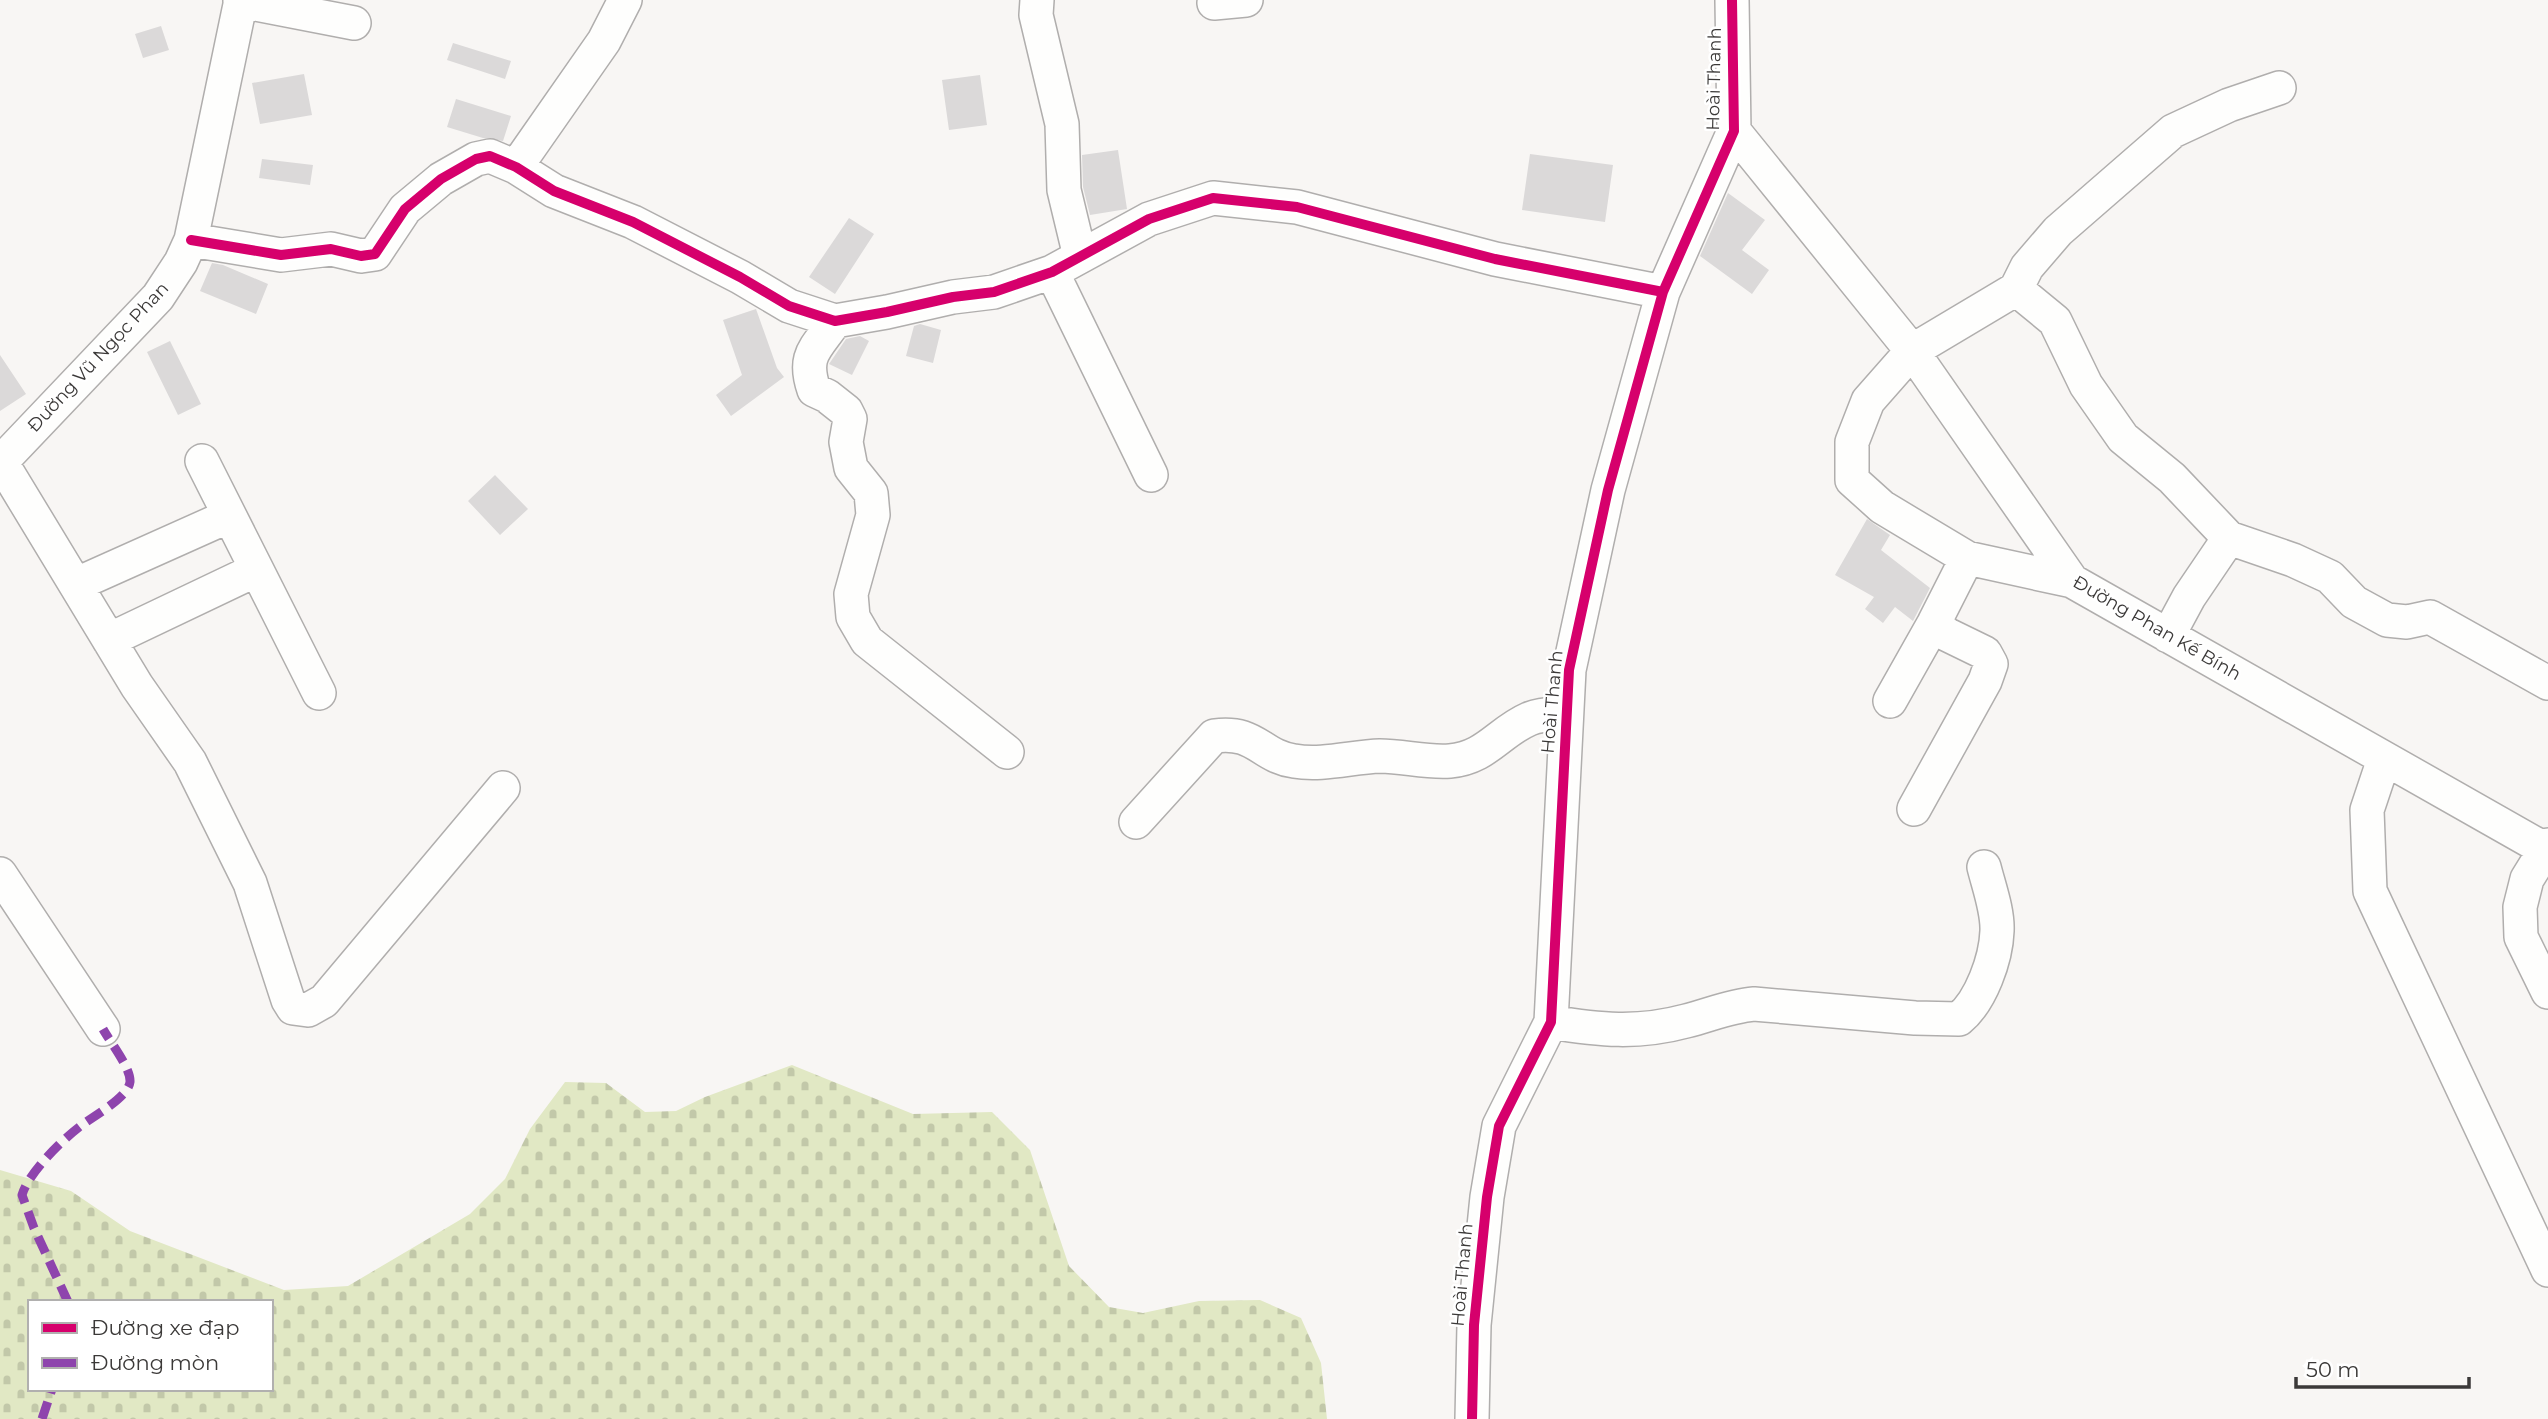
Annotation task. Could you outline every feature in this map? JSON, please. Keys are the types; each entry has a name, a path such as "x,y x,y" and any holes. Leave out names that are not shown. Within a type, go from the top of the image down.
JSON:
{"street":[{"path":"241,0 354,23"},
{"name":"Đường Vũ Ngọc Phan","path":"0,462 158,297 181,262 191,240 241,0"},
{"path":"516,167 604,41 625,0"},
{"path":"1037,0 1036,15 1062,124 1064,190 1077,244 1083,255"},
{"name":"Hoài Thanh","path":"1472,1419 1474,1325 1487,1197 1499,1126 1552,1022 1569,670 1608,490 1663,292 1734,131 1732,0"},
{"path":"2072,581 1967,558 1882,507 1852,480 1852,442 1868,401 1912,351 2017,289 2027,267 2058,231 2173,131 2229,105 2279,88"},
{"name":"Đường Phan Kế Bính","path":"1734,131 1912,351 2072,581 2547,849"},
{"path":"191,240 281,256 331,249 361,256 375,254 405,209 441,179 476,159 490,156 516,167 554,191 633,222 740,277 789,306 835,321 953,297 993,292 1052,272 1149,219 1213,198 1297,207 1495,259 1663,292"},
{"path":"1052,272 1151,475"},
{"path":"2017,289 2054,321 2086,385 2123,438 2172,478 2229,538 2330,577 2354,602 2387,620 2407,622 2430,617 2548,683"},
{"path":"835,321 811,356 808,372 814,390 827,396 846,411 850,419 846,442 851,468 871,493 873,515 851,594 853,617 867,642 1007,752"},
{"path":"202,461 319,693"},
{"path":"0,462 137,686 196,774 250,883 288,1000 293,1008 308,1010 324,1001 503,788"},
{"path":"76,584 229,516"},
{"path":"2168,636 2189,597 2229,538"},
{"path":"1890,701 1967,558"},
{"path":"109,640 256,570"},
{"path":"1914,809 1985,681 1991,664 1985,653 1946,634 1934,623"},
{"path":"1136,821 1214,736 1242,736 1279,757 1293,761 1315,762 1382,756 1448,761 1466,759 1488,749 1516,726 1532,717 1566,713"},
{"path":"2384,759 2367,810 2370,891 2548,1270"},
{"path":"2547,849 2527,879 2519,907 2521,937 2548,992"},
{"path":"1552,1022 1603,1030 1632,1030 1685,1022 1734,1005 1755,1004 1915,1018 1959,1019 1969,1011 1982,991 1997,930 1984,867"},
{"path":"0,874 103,1029"}],"green space":[{"path":"792,1065 913,1114 992,1112 1030,1150 1069,1266 1109,1307 1143,1313 1199,1301 1260,1300 1301,1318 1321,1363 1327,1419 0,1419 0,1170 71,1191 130,1231 284,1290 348,1286 470,1214 505,1179 530,1129 565,1082 606,1083 645,1112 676,1111 705,1097"}],"building":[{"path":"161,26 169,50 143,58 135,34"},
{"path":"453,43 511,61 505,79 447,60"},
{"path":"304,74 312,115 260,124 252,83"},
{"path":"980,75 987,125 949,130 942,80"},
{"path":"456,99 511,116 503,141 447,127"},
{"path":"1118,150 1127,209 1090,215 1083,187 1082,155"},
{"path":"1530,154 1613,165 1605,222 1522,210"},
{"path":"262,159 313,165 310,185 259,178"},
{"path":"1728,193 1765,220 1742,250 1769,270 1752,294 1700,256"},
{"path":"849,218 874,234 835,294 809,277"},
{"path":"212,263 268,284 256,314 200,291"},
{"path":"756,309 777,368 784,377 731,416 716,395 742,375 723,320"},
{"path":"920,324 941,330 933,363 906,356 914,326"},
{"path":"860,336 869,341 852,375 829,364 846,339"},
{"path":"170,341 201,404 178,415 147,352"},
{"path":"0,355 26,394 0,411"},
{"path":"495,475 528,509 500,535 468,501"},
{"path":"1867,519 1890,535 1881,550 1930,588 1913,621 1895,607 1883,623 1865,609 1874,597 1835,575"}],"marked path":[{"path":"67,1300 22,1195 38,1168 54,1150 78,1128 116,1101 128,1088 130,1082 127,1070 103,1029"},
{"path":"42,1419 51,1391"}],"cycle path":[{"path":"1472,1419 1474,1325 1487,1197 1499,1126 1551,1022 1569,670 1608,490 1663,292 1734,131 1732,0"},
{"path":"191,240 281,255 331,249 361,256 375,254 405,209 441,179 476,159 490,156 516,167 554,191 633,222 740,277 789,306 835,321 953,297 994,292 1052,272 1149,219 1213,198 1297,207 1495,259 1663,292"}]}
